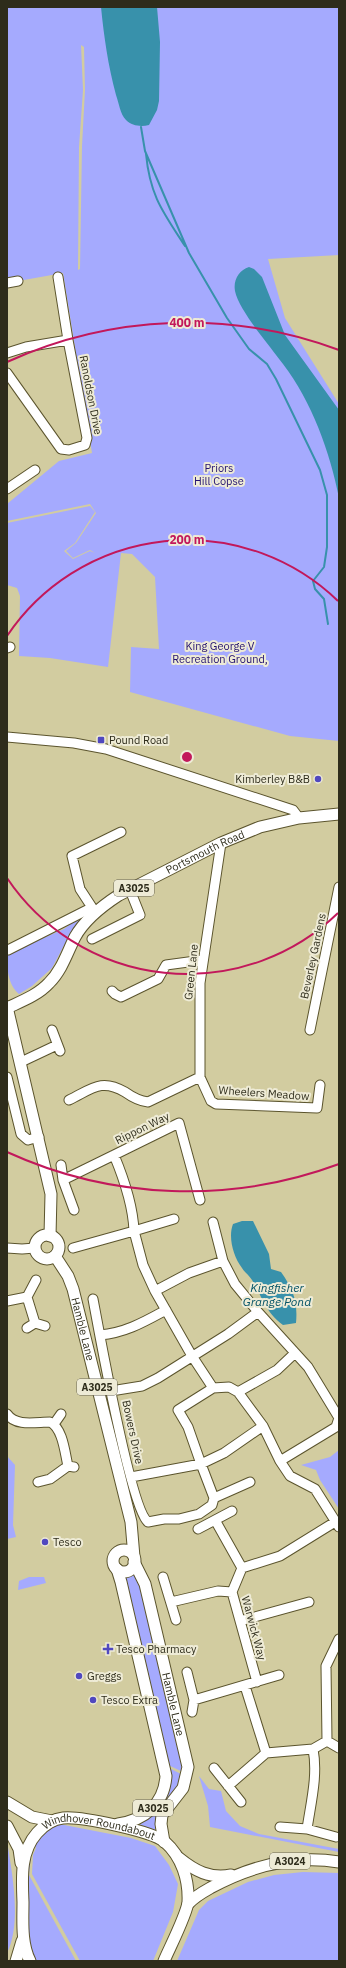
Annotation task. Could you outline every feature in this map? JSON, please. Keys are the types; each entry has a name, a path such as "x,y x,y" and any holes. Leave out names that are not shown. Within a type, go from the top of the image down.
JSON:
{"main road":[{"name":"Portsmouth Road","path":"7,1007 36,994 50,982 62,965 76,936 93,910 221,844 260,827 299,818 339,814"},
{"name":"A3025","path":"7,1007 11,1041 21,1062 51,1194 50,1236"},
{"path":"50,1236 56,1239 59,1245 55,1256 48,1259 41,1257 35,1248 39,1238 50,1236"},
{"name":"Hamble Lane","path":"55,1256 68,1276 73,1289 131,1522 134,1560 146,1584 188,1767 183,1788 162,1815 161,1824 164,1842"},
{"path":"120,1551 131,1522"},
{"path":"126,1550 134,1560 132,1568 126,1572 117,1569 113,1564 115,1554 120,1551 126,1550"},
{"name":"A3025","path":"111,1825 131,1822 143,1817 162,1796 166,1776 117,1569"},
{"path":"7,1802 32,1817 52,1821"},
{"name":"Windhover Roundabout","path":"30,1961 23,1938 22,1871 25,1856 30,1841 38,1832 52,1821 63,1818 111,1825 149,1834 164,1842 177,1856 186,1883 188,1904 164,1961"},
{"path":"7,1826 18,1849 22,1871"},
{"name":"A3024","path":"177,1856 198,1872 210,1876 221,1877 242,1873 285,1861 307,1860 339,1862"},
{"name":"A3024","path":"188,1904 200,1893 242,1873"},
{"path":"16,1961 23,1938"}],"street":[{"path":"7,353 26,347 68,340 58,277"},
{"path":"7,284 18,281"},
{"name":"Ranoldson Drive","path":"7,373 61,449 69,450 83,447 88,438 68,340"},
{"path":"7,489 35,470"},
{"path":"7,737 74,743 106,749 293,810 299,818"},
{"path":"8,950 93,910 80,889 72,856 117,831"},
{"name":"Green Lane","path":"211,1101 200,1077 200,983 221,844"},
{"name":"Beverley Gardens","path":"310,1030 339,887"},
{"path":"92,939 140,915 130,890"},
{"path":"112,991 121,997 158,979 166,965 203,960"},
{"path":"21,1062 58,1048 52,1030"},
{"path":"7,1077 21,1134 28,1140 39,1137"},
{"path":"69,1100 106,1084 114,1086 141,1102 148,1102 200,1077"},
{"name":"Wheelers Meadow","path":"211,1101 216,1104 317,1108 320,1085"},
{"name":"Rippon Way","path":"63,1180 179,1123 200,1200"},
{"path":"114,1155 120,1169 133,1217 134,1231 143,1264 166,1310 192,1356 213,1388"},
{"path":"61,1166 63,1180 74,1210"},
{"path":"73,1248 174,1219"},
{"path":"212,1222 223,1261 235,1284 258,1312 308,1367 338,1414 339,1423 336,1427 280,1461"},
{"path":"7,1248 22,1250 35,1248"},
{"path":"156,1291 188,1273 223,1261"},
{"path":"36,1280 27,1297 36,1323"},
{"path":"7,1301 27,1297"},
{"name":"Bowers Drive","path":"93,1299 131,1478 138,1505 144,1520 148,1522 164,1519 179,1519 198,1514 212,1505 214,1498 250,1482"},
{"path":"100,1334 115,1334 131,1329 166,1310"},
{"name":"Bowers Drive","path":"112,1391 136,1387 158,1378 228,1334 258,1312"},
{"path":"27,1328 36,1323 45,1326"},
{"path":"238,1392 277,1370 295,1353"},
{"path":"214,1498 200,1464 188,1427 178,1410 213,1388 229,1387 238,1392 263,1426 280,1461 290,1476 315,1489 337,1524 280,1556 242,1568 216,1520"},
{"path":"7,1414 10,1418 17,1422 50,1422 54,1424 61,1437 71,1467 50,1479 38,1482"},
{"path":"54,1424 61,1414"},
{"name":"Bowers Drive","path":"131,1478 200,1464 224,1453 263,1426"},
{"path":"198,1529 232,1510"},
{"name":"Warwick Way","path":"242,1568 232,1592 257,1682"},
{"path":"164,1577 176,1620"},
{"path":"171,1602 218,1591 232,1592"},
{"path":"240,1621 309,1602"},
{"path":"327,1741 326,1666 335,1659 339,1639"},
{"path":"187,1672 194,1700 192,1712"},
{"path":"194,1700 279,1676"},
{"path":"245,1686 266,1753"},
{"path":"327,1741 339,1748"},
{"path":"228,1786 266,1753 313,1749 327,1741"},
{"path":"307,1829 316,1762 313,1749"},
{"path":"214,1768 241,1802"},
{"path":"280,1827 307,1829 336,1837"}],"green space":[{"path":"7,7 339,7 339,255 268,259 285,318 339,404 339,741 290,736 130,692 131,647 159,649 155,577 132,554 121,553 108,667 50,658 19,656 20,596 17,588 7,585 7,523 90,506 95,512 75,543 64,551 73,559 90,551 95,553 90,550 73,558 66,551 76,543 96,513 90,504 7,521 7,504 59,461 92,453 63,273 7,283","holes":["81,45 84,47 85,90 82,146 80,269 78,270 79,147 83,90"]},
{"path":"80,917 81,919 69,936 52,968 32,986 19,994 12,986 10,981 7,954 64,929"},
{"path":"339,1450 339,1509 320,1480 316,1470 301,1465 330,1457"},
{"path":"7,1456 15,1465 13,1525 16,1537 7,1539"},
{"path":"134,1570 141,1581 176,1723 183,1772 166,1764 122,1575"},
{"path":"29,1577 44,1577 46,1583 18,1590 19,1581"},
{"path":"167,1767 183,1775 161,1808 155,1830 139,1826 147,1817"},
{"path":"199,1776 209,1789 221,1791 226,1811 240,1826 259,1834 339,1849 339,1852 210,1827 208,1806"},
{"path":"59,1824 131,1838 155,1846 169,1865 178,1884 173,1912 153,1961 80,1961 32,1874 33,1855 36,1848 34,1845 45,1832"},
{"path":"7,1841 13,1883 15,1913 12,1941 7,1953"},
{"path":"31,1854 29,1875 76,1961 35,1961 30,1939 27,1908 28,1877"},
{"path":"303,1872 339,1873 339,1961 177,1961 199,1910 208,1901 248,1882 274,1875"}],"water":[{"path":"101,7 157,7 160,42 159,101 157,110 149,125 140,126 131,124 124,118 121,112 113,84"},
{"path":"249,267 254,269 262,277 285,335 339,410 339,498 331,463 325,445 303,394 283,364 256,329 242,308 238,299 235,291 236,279 242,270"},
{"name":"Kingfisher Grange Pond","path":"242,1221 253,1221 269,1254 271,1269 281,1272 289,1284 294,1296 296,1323 283,1325 272,1314 264,1304 252,1280 236,1258 232,1246 231,1235 233,1224"}],"waterway":[{"path":"141,127 145,151 189,253 227,318 249,349 267,364 276,379 320,470 327,495 327,547 324,567 313,581 315,589 324,599 328,624"},
{"path":"146,154 154,193 164,213 185,246"}],"place":[{"name":"Pound Road","path":"101,740"},
{"name":"Kimberley B&B","path":"318,779"},
{"name":"Tesco","path":"45,1542"},
{"name":"Tesco Pharmacy","path":"108,1649"},
{"name":"Greggs","path":"79,1676"},
{"name":"Tesco Extra","path":"93,1700"}],"park label":[{"name":"Priors Hill Copse","path":"219,474"},
{"name":"King George V Recreation Ground,","path":"220,652"}]}
